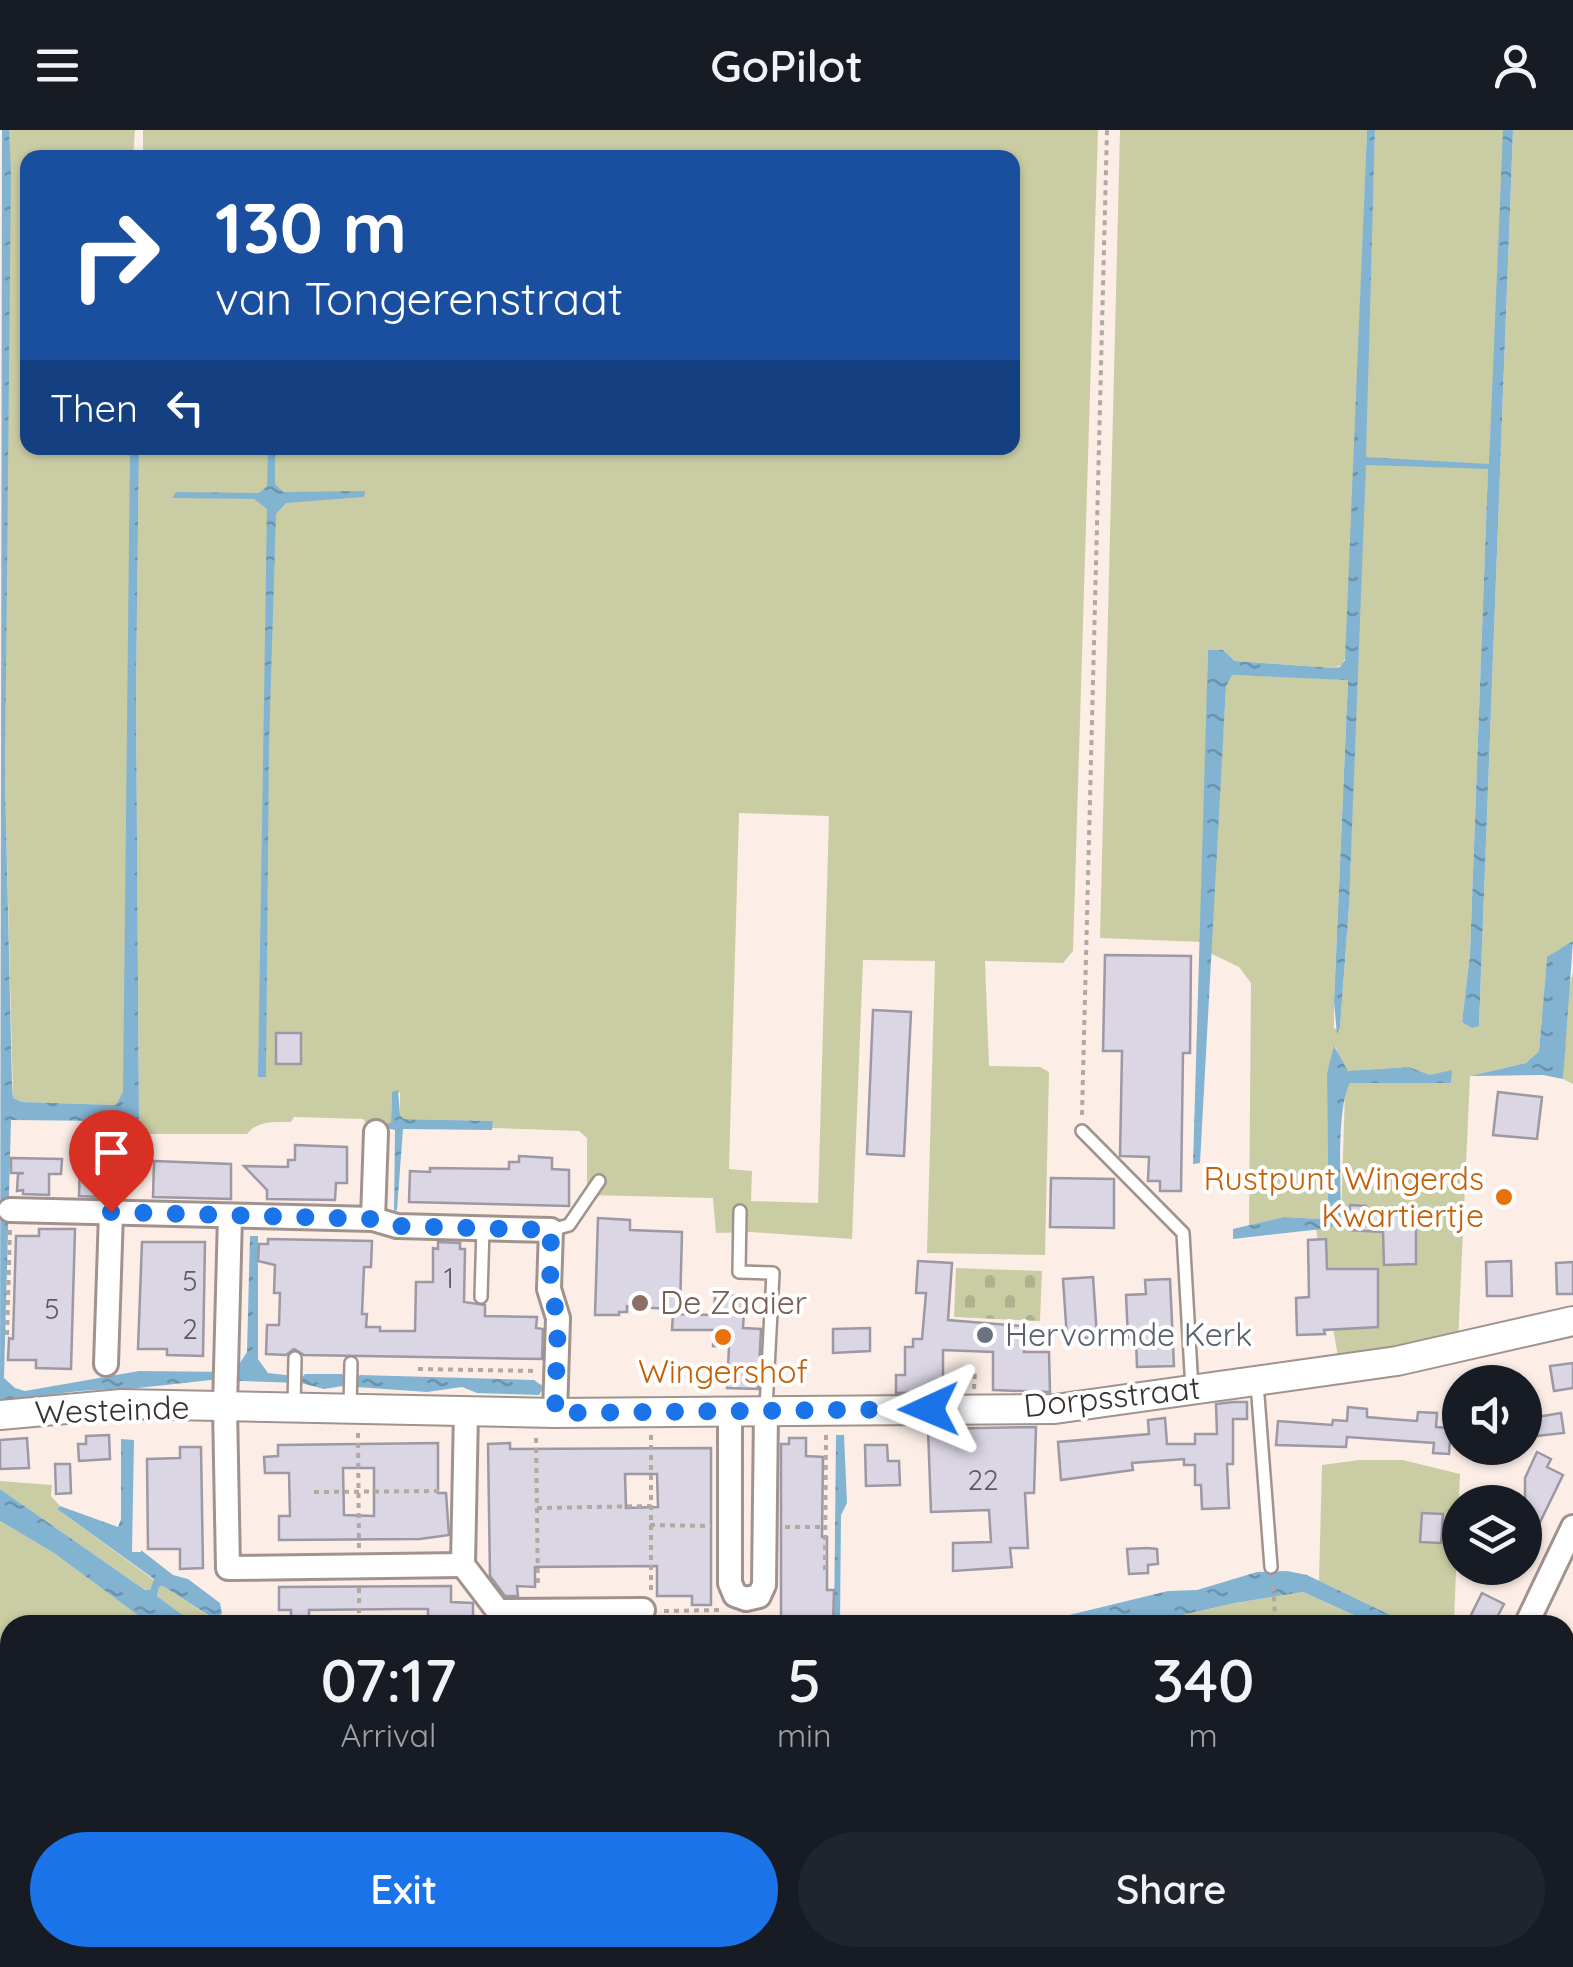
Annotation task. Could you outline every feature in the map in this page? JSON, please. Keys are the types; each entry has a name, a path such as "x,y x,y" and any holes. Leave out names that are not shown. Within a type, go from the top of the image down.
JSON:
{"street":[{"path":"373,1219 376,1132"},
{"path":"10,1210 373,1219 397,1226 551,1230 550,1289 558,1318 556,1371 546,1413"},
{"path":"106,1364 111,1212"},
{"path":"230,1216 226,1385 228,1568 462,1565"},
{"name":"Dorpsstraat","path":"226,1385 294,1396 466,1411 1055,1409 1397,1361 1573,1320"},
{"name":"Westeinde","path":"0,1414 105,1404 226,1385"},
{"path":"466,1411 462,1565 498,1611 647,1611"},
{"path":"730,1412 730,1582 735,1595 746,1599 759,1596 764,1585 766,1411"},
{"path":"1531,1615 1573,1528"}],"lane":[{"path":"1082,1131 1183,1233 1192,1389"},
{"path":"551,1230 569,1225 598,1180"},
{"path":"740,1210 739,1272 773,1273 766,1411"},
{"path":"481,1297 482,1227"},
{"path":"294,1396 295,1358"},
{"path":"350,1368 353,1401"},
{"path":"1256,1379 1270,1567"}],"path":[{"path":"1082,1131 1108,130"},
{"path":"7,1335 10,1210"},
{"path":"418,1369 556,1371"},
{"path":"353,1401 359,1615"},
{"path":"825,1570 826,1410"},
{"path":"651,1412 647,1611 725,1610 746,1599"},
{"path":"538,1611 537,1508 546,1413"},
{"path":"314,1492 464,1490"},
{"path":"537,1508 650,1506"},
{"path":"650,1525 730,1526"},
{"path":"765,1527 826,1528"},
{"path":"1275,1615 1276,1600"}],"green space":[{"path":"9,130 135,130 134,150 20,150 20,455 132,455 130,1118 122,1096 116,1105 22,1102 13,1098 5,778"},
{"path":"143,130 1098,130 1073,951 1063,963 985,961 989,1066 1040,1067 1049,1072 1045,1255 927,1253 935,961 863,960 852,1239 716,1233 713,1198 587,1195 587,1138 579,1131 492,1128 493,1121 404,1119 400,1115 400,1093 392,1092 391,1124 294,1117 291,1122 261,1124 247,1134 134,1134 139,1124 139,455 1020,455 1020,150 143,150","holes":["739,813 829,816 818,1203 751,1201 752,1171 729,1169"]},
{"path":"1120,130 1367,130 1347,653 1342,665 1333,668 1235,661 1223,650 1208,650 1202,942 1100,938"},
{"path":"1375,130 1506,130 1493,470 1488,471 1470,954 1462,1022 1479,1026 1513,130 1573,130 1573,941 1547,958 1539,1051 1526,1063 1470,1076 1458,1342 1339,1363 1316,1229 1331,1228 1341,1217 1345,1092 1350,1083 1450,1083 1409,1067 1348,1071 1338,1058 1336,1046 1327,1073 1328,1209 1319,1219 1284,1217 1249,1225 1251,983 1239,967 1210,953 1226,687 1231,675 1348,679 1334,1002 1334,1029 1340,1027 1349,907"},
{"path":"1573,973 1573,1084 1563,1079 1567,991"},
{"path":"956,1268 1042,1271 1040,1321 954,1317"},
{"path":"1403,1460 1460,1474 1460,1485 1442,1485 1442,1585 1455,1585 1454,1615 1390,1615 1319,1581 1322,1465"},
{"path":"0,1481 52,1485 51,1496 60,1506 57,1509 154,1580 150,1590 0,1489"},
{"path":"0,1521 54,1553 138,1615 0,1615"},
{"path":"159,1587 207,1615 183,1615 157,1596"},
{"path":"1303,1592 1354,1615 1182,1615"}],"water":[{"path":"2,130 9,130 5,778 13,1098 22,1102 116,1105 123,1092 130,455 139,455 139,1124 133,1135 123,1136 116,1124 105,1121 11,1120 4,1378 25,1391 139,1371 234,1372 247,1352 250,1236 258,1236 258,1359 268,1373 302,1377 341,1374 356,1378 360,1375 534,1380 544,1387 539,1395 477,1393 462,1387 427,1392 211,1380 76,1391 0,1403"},
{"path":"1367,130 1375,130 1366,457 1489,464 1503,130 1513,130 1479,1026 1472,1028 1462,1022 1470,954 1488,469 1366,465 1349,907 1340,1027 1337,1034 1334,1002 1348,680 1232,675 1226,687 1200,1163 1193,1164 1208,650 1223,650 1235,661 1333,668 1340,667 1345,660"},
{"path":"268,455 275,455 275,484 283,492 365,491 364,497 286,503 276,514 266,1077 258,1077 267,509 254,499 172,498 176,492 259,493 267,486"},
{"path":"1573,941 1563,1079 1543,1075 1470,1076 1526,1063 1539,1051 1547,957"},
{"path":"1334,1046 1348,1071 1409,1067 1430,1075 1452,1070 1451,1083 1350,1083 1341,1128 1341,1217 1331,1228 1233,1239 1233,1229 1284,1217 1319,1219 1328,1209 1327,1073"},
{"path":"398,1090 400,1115 404,1119 493,1121 492,1130 403,1129 394,1211 395,1130 382,1124 391,1123 392,1092"},
{"path":"836,1435 844,1435 847,1503 841,1515 840,1615 834,1615"},
{"path":"121,1439 134,1440 132,1552 141,1550 173,1575 188,1579 220,1603 220,1615 208,1615 163,1586 157,1596 183,1615 138,1615 54,1553 0,1521 0,1489 150,1590 154,1579 57,1509 60,1506 118,1527"},
{"path":"1257,1572 1307,1575 1390,1615 1354,1615 1303,1592 1182,1615 1069,1615 1168,1591 1197,1590"}],"building":[{"path":"1105,955 1191,956 1190,1053 1183,1053 1181,1191 1160,1191 1160,1181 1148,1181 1149,1157 1120,1156 1122,1051 1103,1051"},
{"path":"873,1010 911,1012 904,1156 867,1154"},
{"path":"276,1033 301,1033 301,1064 276,1064"},
{"path":"1498,1092 1542,1097 1537,1139 1493,1135"},
{"path":"295,1145 347,1147 347,1183 336,1183 335,1200 267,1199 267,1190 244,1166 288,1167 288,1160 295,1160"},
{"path":"519,1156 552,1158 552,1169 569,1170 569,1206 409,1202 410,1171 509,1169 509,1162 519,1162"},
{"path":"11,1158 62,1159 61,1174 49,1174 49,1195 17,1191 18,1174 24,1173 11,1173"},
{"path":"80,1161 105,1162 104,1197 79,1196"},
{"path":"154,1161 231,1164 231,1199 153,1197"},
{"path":"1051,1178 1114,1179 1114,1228 1050,1227"},
{"path":"1350,1205 1366,1206 1366,1214 1416,1214 1416,1264 1384,1265 1383,1232 1349,1230"},
{"path":"598,1218 630,1220 630,1230 682,1232 680,1310 627,1306 627,1312 619,1315 595,1315"},
{"path":"39,1229 75,1229 71,1369 36,1368 36,1360 8,1360 9,1338 13,1339 16,1236 39,1236"},
{"path":"268,1239 372,1241 371,1267 364,1267 362,1314 367,1314 366,1327 380,1327 380,1331 415,1331 416,1282 433,1282 433,1248 438,1249 438,1242 460,1243 460,1249 465,1249 464,1302 485,1305 485,1316 537,1317 536,1328 543,1329 542,1359 304,1355 294,1349 286,1355 266,1354 267,1325 279,1325 280,1293 274,1293 275,1265 258,1261 259,1244 268,1244"},
{"path":"1326,1239 1327,1269 1378,1269 1378,1327 1297,1335 1296,1298 1309,1297 1308,1240"},
{"path":"142,1242 205,1242 203,1356 167,1355 167,1349 138,1349"},
{"path":"918,1261 952,1263 948,1320 1021,1326 1025,1331 1024,1352 1049,1352 1050,1392 993,1390 993,1352 943,1350 943,1392 896,1393 896,1375 905,1375 905,1347 913,1347 913,1339 922,1339 926,1293 916,1293"},
{"path":"1511,1261 1512,1296 1487,1296 1486,1262"},
{"path":"1573,1262 1573,1294 1557,1294 1556,1263"},
{"path":"1093,1277 1097,1337 1067,1339 1063,1279"},
{"path":"1170,1279 1174,1366 1137,1367 1136,1338 1128,1338 1126,1295 1146,1294 1145,1280"},
{"path":"715,1295 745,1296 743,1328 761,1329 758,1389 727,1388 729,1347 713,1346 714,1330 672,1330 673,1314 714,1315"},
{"path":"870,1328 870,1351 833,1353 833,1329"},
{"path":"1573,1363 1573,1388 1554,1391 1550,1366"},
{"path":"1247,1402 1247,1419 1233,1419 1233,1464 1227,1464 1229,1508 1202,1509 1201,1485 1195,1485 1195,1465 1184,1465 1184,1459 1132,1463 1133,1470 1061,1480 1058,1442 1149,1434 1148,1420 1165,1418 1167,1444 1195,1444 1195,1434 1217,1434 1216,1404"},
{"path":"1348,1407 1367,1409 1367,1417 1417,1421 1418,1412 1437,1413 1436,1427 1442,1427 1442,1454 1433,1453 1434,1443 1347,1437 1346,1447 1276,1445 1278,1421 1332,1425 1333,1420 1347,1421"},
{"path":"1561,1413 1564,1433 1542,1435 1542,1416"},
{"path":"1036,1427 1034,1493 1025,1493 1028,1548 1010,1548 1012,1567 953,1571 953,1543 991,1542 989,1510 931,1512 928,1429"},
{"path":"109,1435 110,1459 79,1461 78,1444 86,1444 86,1436"},
{"path":"27,1438 29,1468 0,1469 0,1440"},
{"path":"789,1438 806,1438 806,1456 823,1457 822,1537 827,1537 827,1590 834,1590 833,1615 781,1615 781,1444 789,1444"},
{"path":"438,1443 438,1493 446,1493 449,1535 420,1539 279,1540 279,1516 290,1516 289,1473 265,1473 264,1457 278,1456 278,1445","holes":["343,1468 374,1468 374,1516 344,1515"]},
{"path":"510,1443 510,1449 711,1448 711,1605 692,1605 692,1596 657,1596 657,1566 535,1567 535,1587 517,1586 518,1596 505,1596 490,1576 488,1444","holes":["625,1474 657,1474 658,1507 626,1508"]},
{"path":"865,1445 887,1445 888,1461 899,1461 900,1485 866,1486"},
{"path":"180,1447 201,1447 203,1568 180,1569 180,1549 148,1549 147,1459 180,1458"},
{"path":"1542,1454 1551,1459 1547,1467 1563,1475 1542,1518 1542,1485 1525,1485 1531,1465 1542,1465"},
{"path":"55,1464 70,1464 71,1493 56,1494"},
{"path":"1422,1513 1442,1514 1441,1543 1420,1542"},
{"path":"1127,1549 1157,1549 1158,1564 1148,1565 1148,1573 1129,1574"},
{"path":"451,1586 451,1602 473,1603 473,1615 428,1615 428,1609 402,1609 309,1610 309,1615 291,1615 291,1610 279,1610 279,1587"},
{"path":"1482,1593 1504,1604 1498,1615 1471,1615"}],"place":[{"name":"Rustpunt Wingerds Kwartiertje","path":"1504,1197"},
{"name":"De Zaaier","path":"640,1303"},
{"name":"Hervormde Kerk","path":"985,1335"},
{"name":"Wingershof","path":"723,1337"}],"route":[{"path":"111,1212 373,1219 397,1226 551,1230 550,1289 558,1318 555,1413 929,1409"}]}
